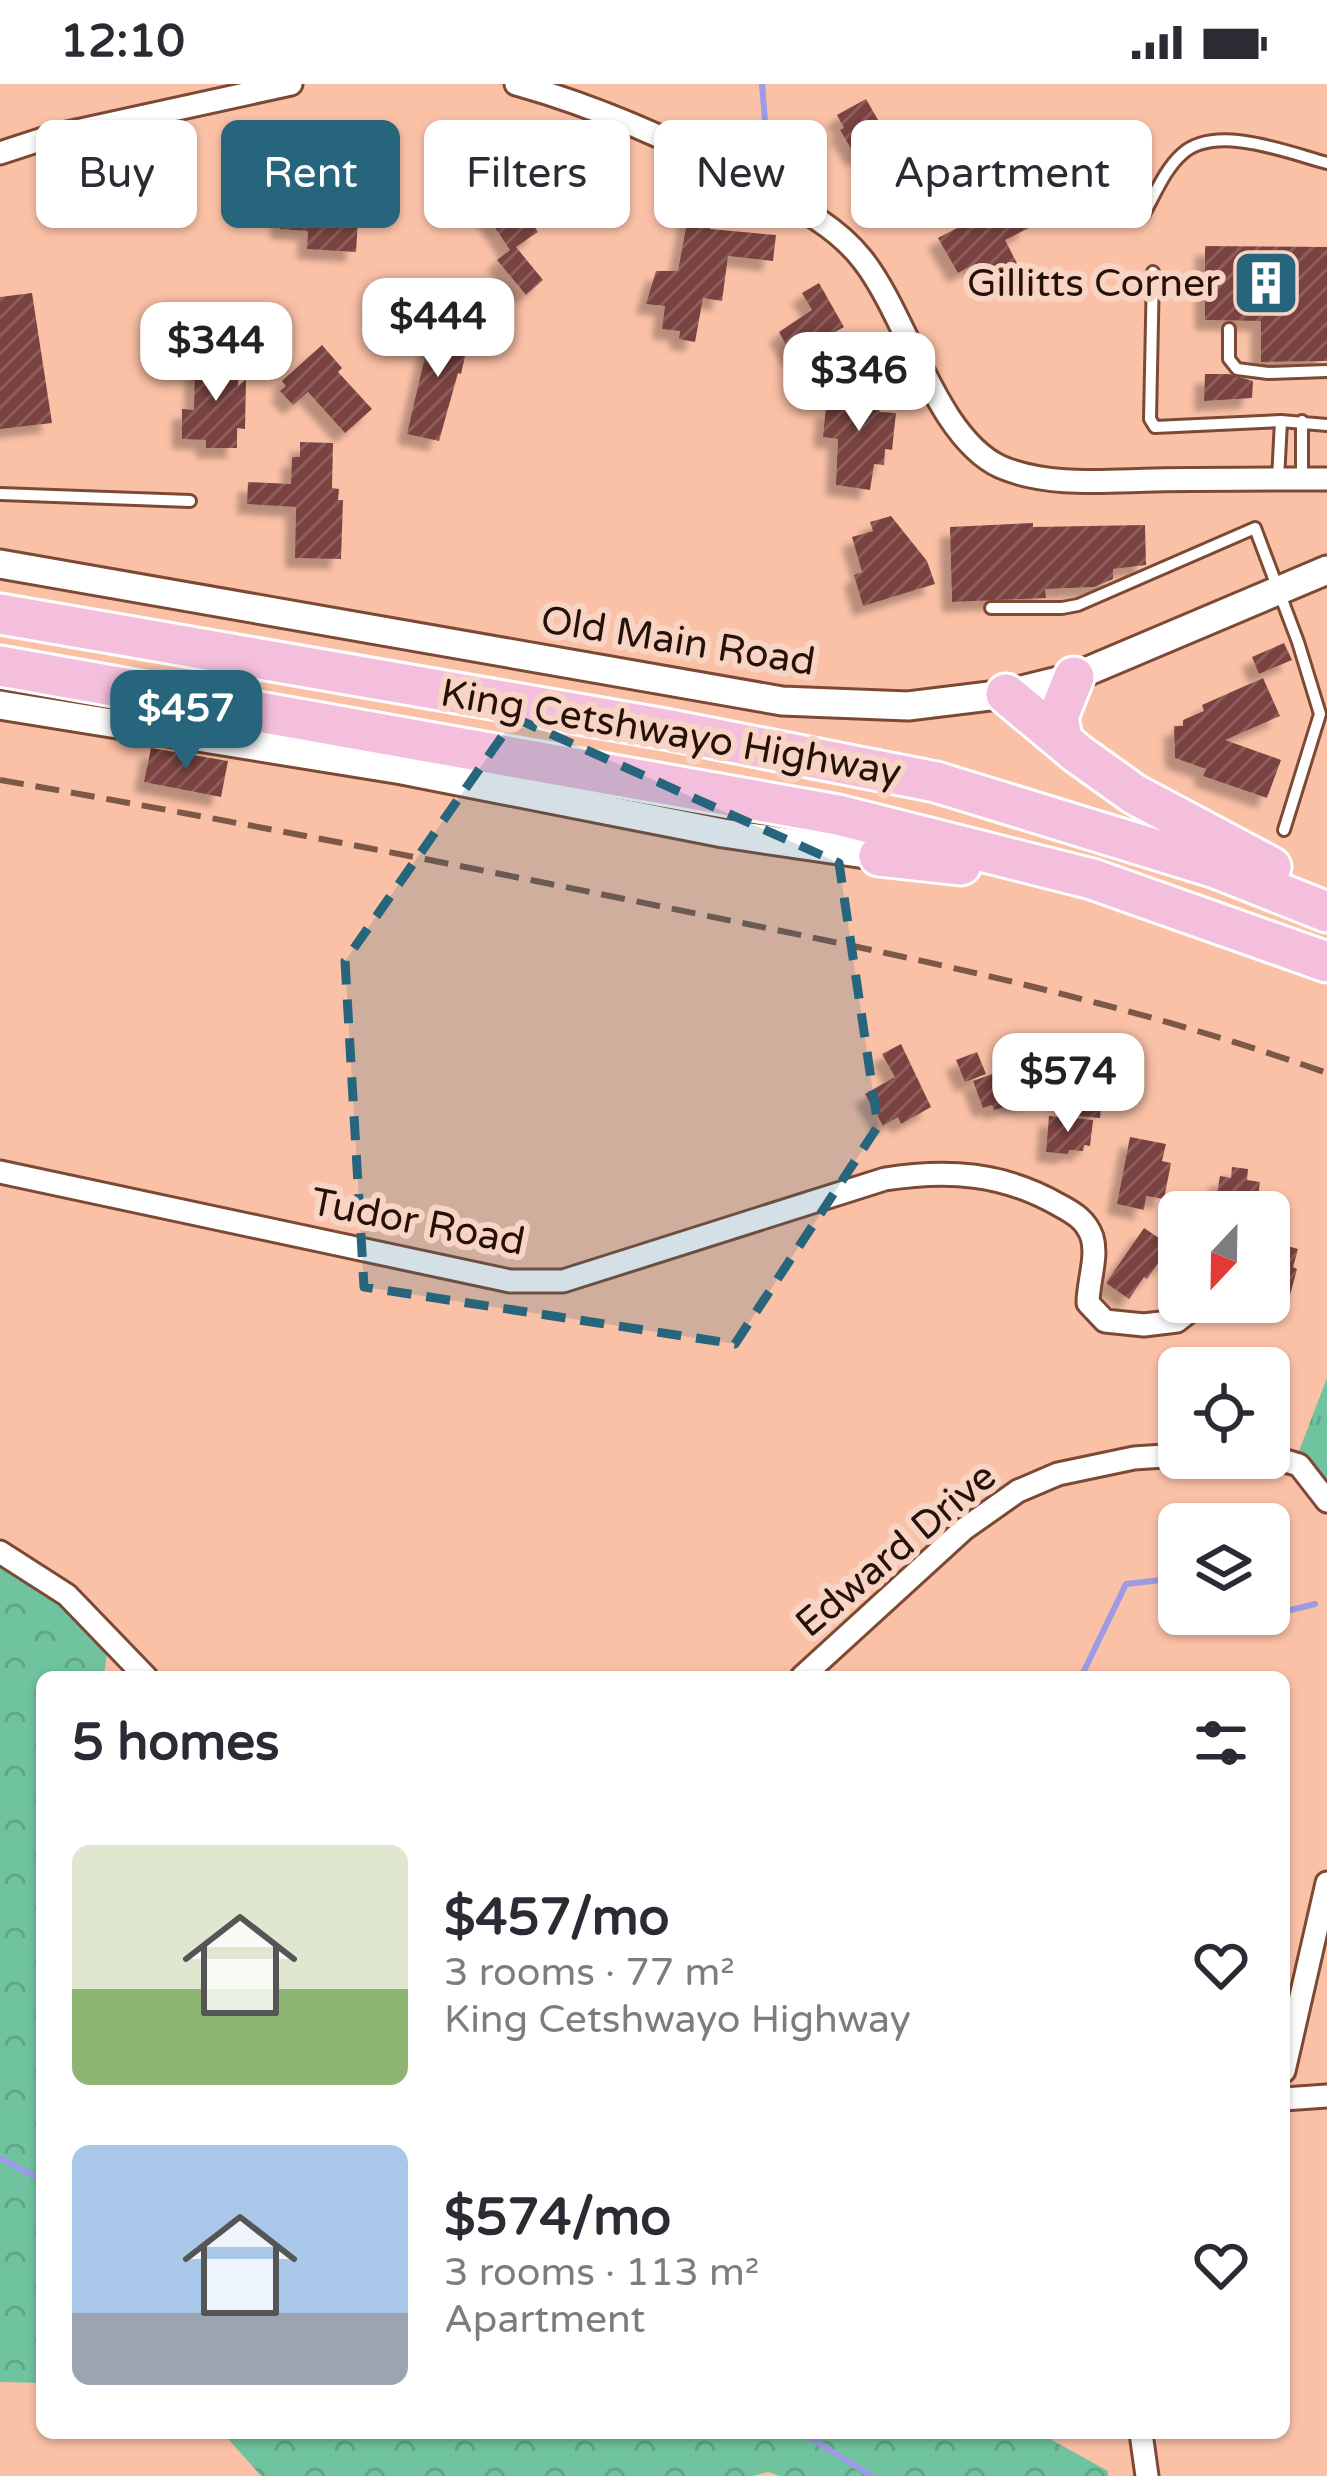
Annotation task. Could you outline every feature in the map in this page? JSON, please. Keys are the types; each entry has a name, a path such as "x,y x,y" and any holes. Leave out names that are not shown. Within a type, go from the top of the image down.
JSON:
{"highway":[{"name":"King Cetshwayo Highway","path":"0,614 936,782 1216,868 1327,912"},
{"name":"King Cetshwayo Highway","path":"0,666 526,756 951,841 1092,879 1327,962"},
{"path":"1061,738 1058,717 1074,677"},
{"path":"1006,694 1134,794 1327,899"},
{"path":"879,856 1092,879"}],"street":[{"path":"175,84 179,108"},
{"path":"0,153 49,137 291,84"},
{"path":"516,84 662,135 841,236 878,282 953,423 977,453 1000,466 1036,478 1327,478"},
{"name":"Old Main Road","path":"0,564 782,700 908,706 1006,694 1074,677 1327,570"},
{"path":"0,705 402,770 723,833 879,856"},
{"name":"Tudor Road","path":"0,1172 510,1281 563,1281 885,1179 929,1172 977,1174 1032,1190 1080,1216 1094,1252 1088,1303 1105,1321 1161,1323"},
{"name":"Edward Drive","path":"809,1671 964,1528 1018,1490 1058,1474 1158,1456"},
{"path":"1290,1462 1299,1465 1327,1501"},
{"path":"0,1552 67,1595 140,1671"},
{"path":"1290,2045 1327,1882"},
{"path":"1290,2099 1327,2096"},
{"path":"1142,2439 1147,2476"}],"lane":[{"path":"1152,201 1173,164 1192,146 1252,142 1327,164"},
{"path":"1153,272 1155,427 1281,421 1327,425"},
{"path":"1228,328 1229,359 1237,369 1327,371"},
{"path":"1277,479 1281,421"},
{"path":"1302,422 1302,478"},
{"path":"0,494 190,502"},
{"path":"992,608 1078,604 1255,528 1320,714 1285,830"},
{"path":"526,756 587,784"},
{"path":"699,804 752,798"}],"highlighted area":[{"path":"515,718 839,863 878,1126 735,1344 364,1287 345,961"}],"green space":[{"path":"1327,1378 1327,1483 1299,1451"},
{"path":"0,1559 109,1638 105,1671 36,1671 36,2383 0,2382"},
{"path":"228,2439 1050,2439 1108,2471 1108,2476 780,2476 768,2472 753,2476 261,2476"}],"building":[{"path":"866,99 878,120 851,120 851,149 837,115"},
{"path":"358,228 356,252 307,249 308,231 280,229"},
{"path":"495,228 535,228 538,232 516,247 543,280 526,295 497,260 510,250"},
{"path":"686,228 776,235 773,261 728,256 722,301 703,298 695,342 679,339 680,331 662,329 665,306 646,304 656,271 678,271"},
{"path":"957,228 1029,228 1005,240 1022,273 988,290 975,264 958,273 938,238"},
{"name":"Gillitts Corner","path":"1205,246 1327,247 1327,361 1261,362 1261,321 1205,320"},
{"path":"819,283 844,327 792,356 779,332 812,310 802,293"},
{"path":"32,293 52,423 0,429 0,297"},
{"path":"433,322 471,329 439,441 407,434"},
{"path":"322,345 342,368 338,372 372,409 345,433 308,392 293,405 280,391 286,386 282,381"},
{"path":"209,355 234,356 239,361 238,386 246,379 245,429 237,428 237,448 206,448 206,440 182,439 182,409 194,410 195,366 201,367 201,359 209,360"},
{"path":"1205,374 1253,381 1252,398 1204,401"},
{"path":"846,380 879,384 877,407 880,412 896,413 892,450 885,449 884,465 874,464 870,490 836,485 838,439 823,437 826,407 836,408 837,400 844,401"},
{"path":"300,442 333,443 332,488 339,489 338,500 343,500 341,559 295,558 296,507 247,504 248,482 291,484 292,457 300,457"},
{"path":"891,516 927,561 935,584 863,606 854,575 862,572 852,537 873,531 870,522"},
{"path":"1033,523 1033,527 1145,525 1146,565 1113,569 1113,579 1094,587 1045,589 1046,598 952,602 950,527"},
{"path":"1284,643 1292,660 1259,674 1252,657"},
{"path":"1263,678 1280,716 1225,740 1281,760 1267,798 1203,776 1206,769 1175,758 1174,726 1183,726 1183,720 1204,711 1202,705"},
{"path":"151,748 228,761 221,797 144,782"},
{"path":"901,1044 931,1107 901,1124 898,1117 883,1126 865,1094 895,1077 882,1054"},
{"path":"977,1052 986,1074 965,1082 956,1060"},
{"path":"1019,1064 1033,1099 994,1110 992,1105 983,1108 973,1081"},
{"path":"1081,1091 1102,1093 1100,1118 1079,1116"},
{"path":"1049,1116 1093,1120 1090,1146 1068,1154 1046,1152"},
{"path":"1130,1137 1166,1144 1162,1161 1171,1163 1166,1191 1158,1191 1158,1198 1146,1196 1144,1210 1117,1204"},
{"path":"1232,1167 1248,1169 1247,1180 1260,1182 1259,1191 1218,1191 1220,1176 1231,1178"},
{"path":"1144,1228 1158,1237 1158,1263 1129,1299 1106,1283"},
{"path":"1290,1247 1298,1249 1293,1267 1297,1269 1290,1295"}],"waterway":[{"path":"762,84 765,120"},
{"path":"1084,1671 1126,1584 1158,1580"},
{"path":"1290,1610 1315,1604"},
{"path":"0,2158 36,2177"},
{"path":"812,2439 872,2476"}],"railway":[{"path":"0,780 440,862 940,965 1174,1024 1327,1073"}],"place":[{"name":"Gillitts Corner","path":"1266,283"}]}
